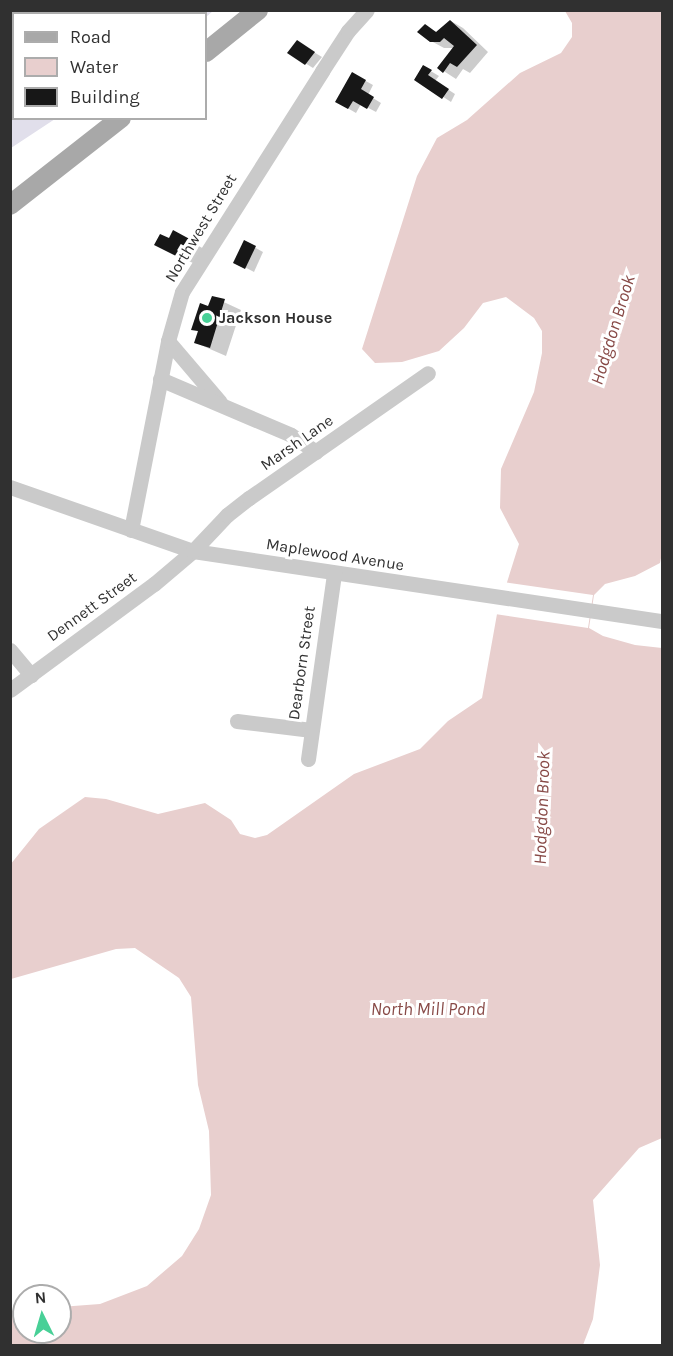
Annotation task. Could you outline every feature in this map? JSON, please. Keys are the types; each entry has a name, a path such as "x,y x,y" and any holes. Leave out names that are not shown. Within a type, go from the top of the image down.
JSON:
{"main road":[{"path":"207,51 258,10"},
{"path":"10,205 118,120"}],"street":[{"name":"Northwest Street","path":"131,530 168,341 179,302 194,271 348,31 367,10"},
{"path":"168,341 224,406"},
{"name":"Marsh Lane","path":"193,551 226,515 428,373"},
{"path":"160,379 291,435 316,452"},
{"name":"Maplewood Avenue","path":"10,487 193,551 663,621"},
{"name":"Dennett Street","path":"10,690 154,584 193,551"},
{"name":"Dearborn Street","path":"308,759 334,573"},
{"path":"10,650 31,675"},
{"path":"237,722 311,730"}],"shaded area":[{"path":"53,10 213,11 207,16 207,12 52,12"},
{"path":"12,78 12,120 53,120 11,148 10,81"}],"water":[{"name":"North Mill Pond","path":"565,11 662,11 662,553 660,563 635,576 605,584 594,595 589,628 603,636 635,645 662,648 662,1138 639,1148 593,1200 600,1265 593,1319 583,1345 11,1345 12,1311 12,1344 72,1344 72,1306 100,1304 147,1286 182,1256 199,1229 211,1195 209,1131 198,1085 191,997 179,978 135,948 116,949 11,979 10,865 39,829 85,797 106,799 158,814 205,803 231,820 240,834 255,838 267,835 354,774 420,749 448,721 482,698 497,614 519,544 500,508 501,469 534,392 542,353 542,331 534,318 506,297 483,303 464,328 439,351 402,362 375,363 362,349 417,176 437,138 467,120 520,73 561,53 572,37 572,23"}],"pier":[{"path":"503,582 593,595 588,628 495,614"}],"building":[{"path":"450,20 477,45 457,67 450,63 443,73 437,68 454,46 444,38 440,42 430,42 417,32 425,24 436,32"},
{"path":"297,40 315,52 305,65 287,53"},
{"path":"423,65 432,70 428,75 449,89 442,99 414,80"},
{"path":"352,72 366,80 361,89 374,97 367,109 353,101 348,109 335,102"},
{"path":"173,230 197,243 190,257 187,255 184,260 154,245 160,234 169,238"},
{"path":"244,240 256,246 245,269 233,263"},
{"name":"Jackson House","path":"212,296 225,299 210,348 194,343 198,331 191,330 200,303 208,306"}],"place":[{"name":"Jackson House","path":"207,318"}],"water label":[{"name":"Hodgdon Brook","path":"613,330"},
{"name":"Hodgdon Brook","path":"542,808"}]}
